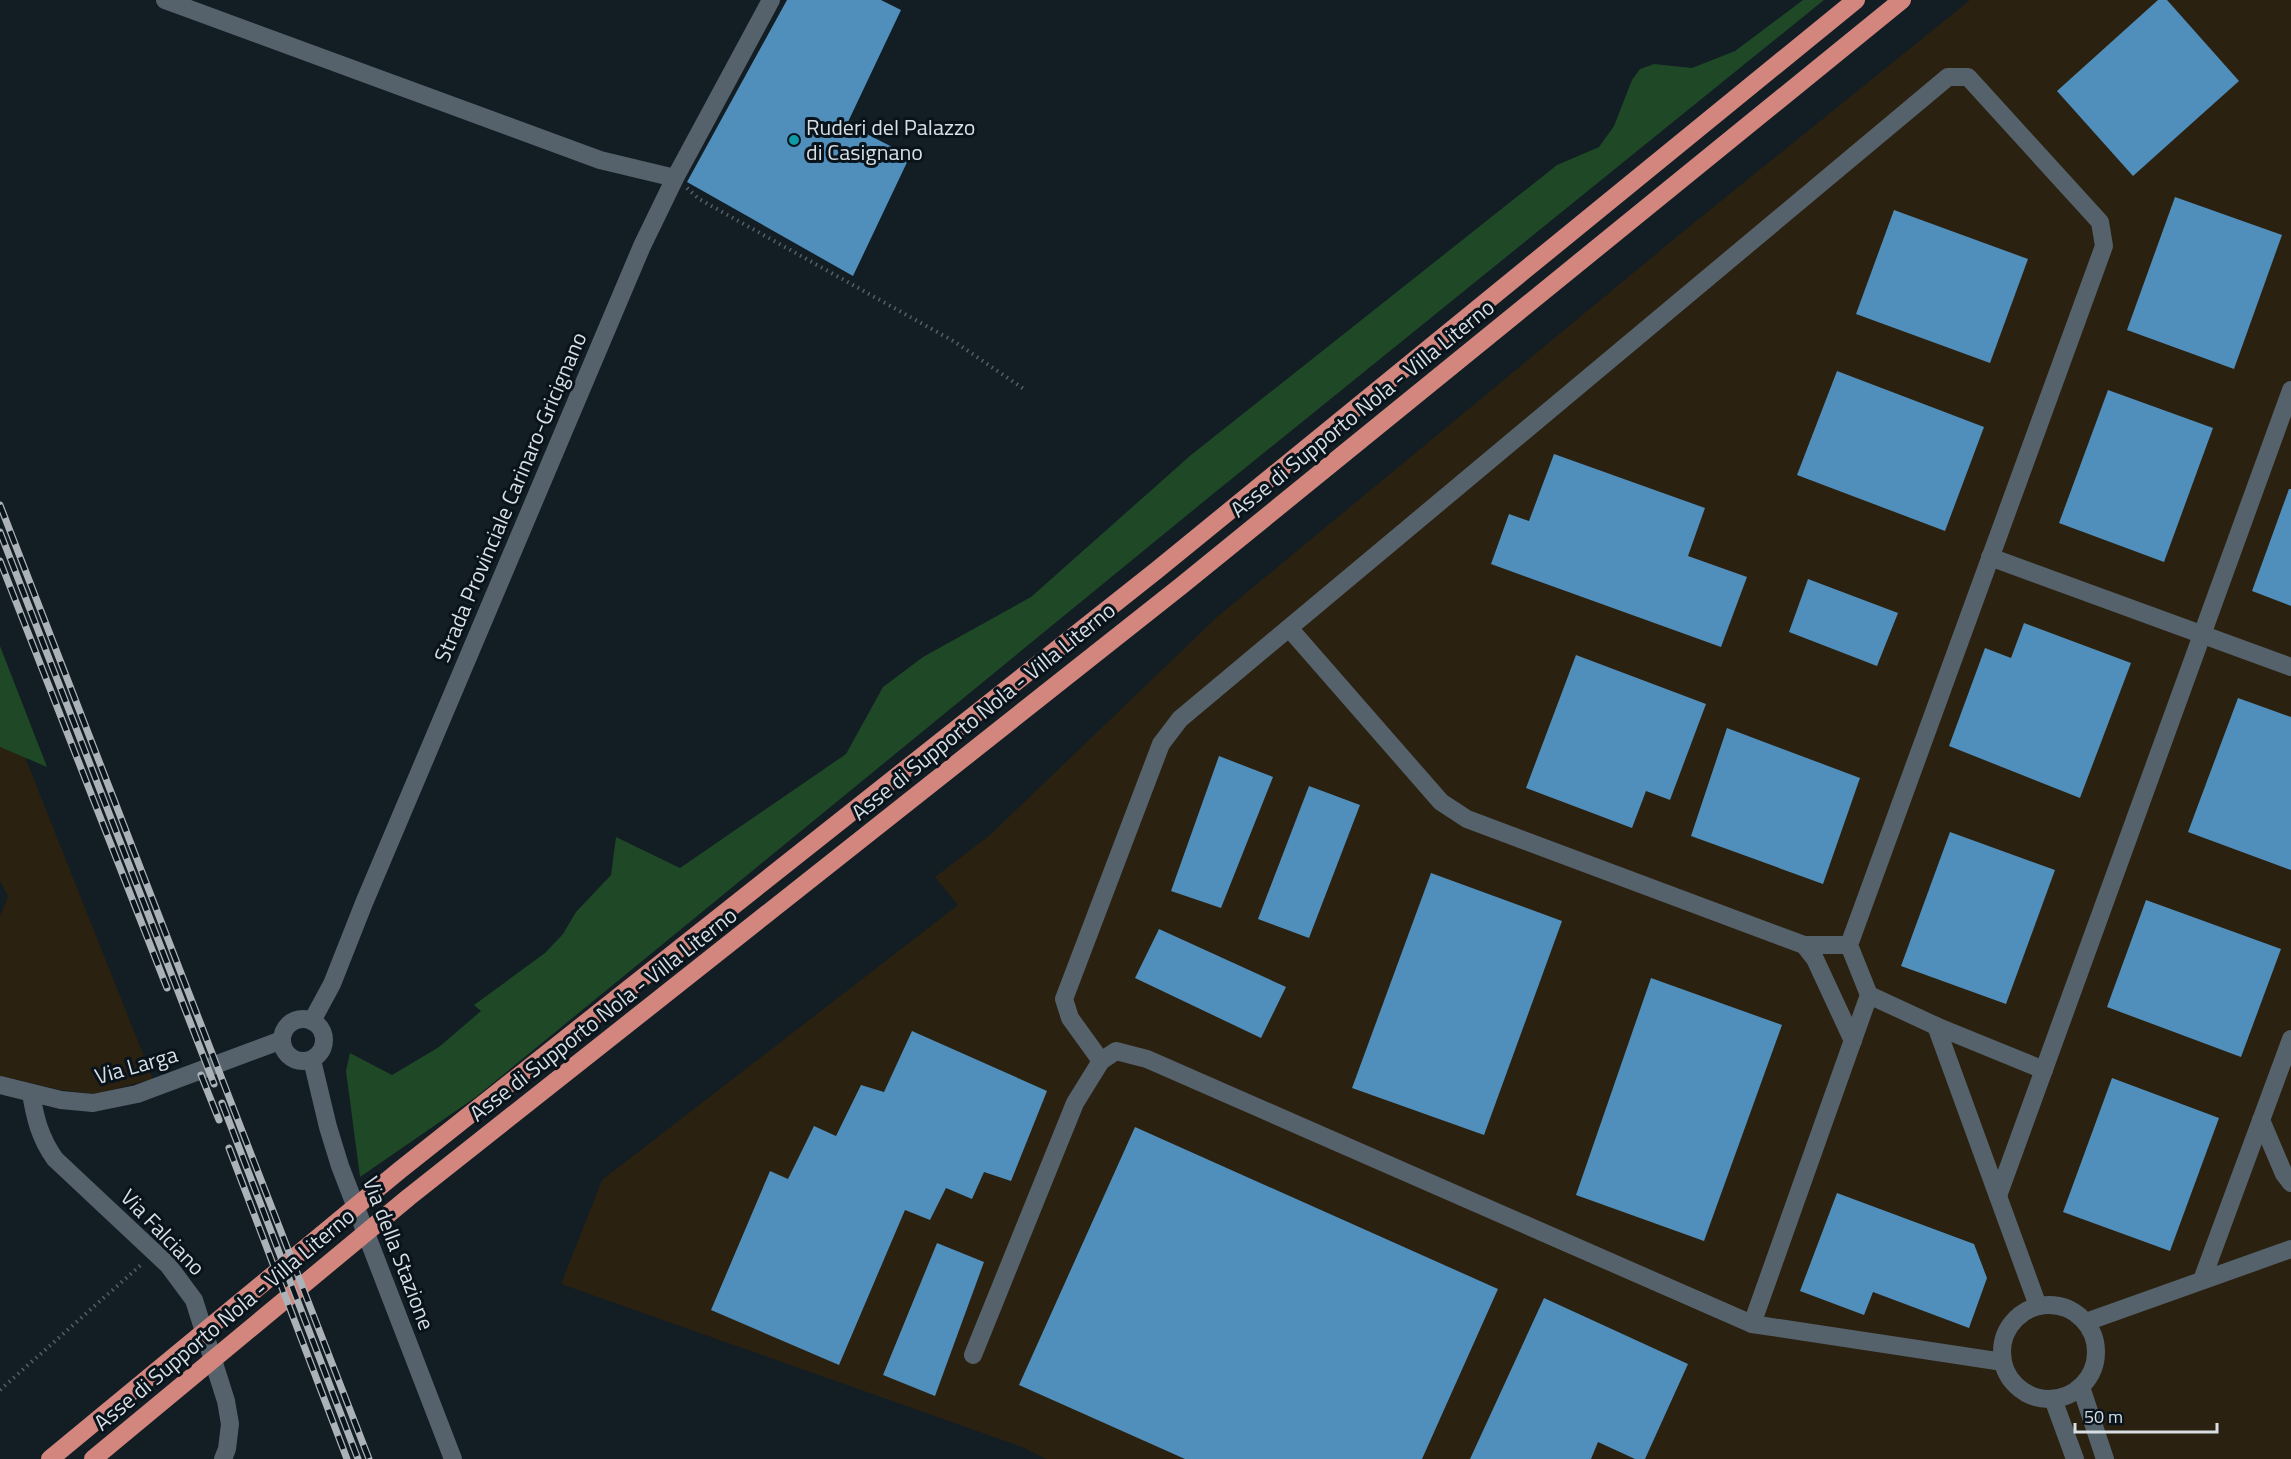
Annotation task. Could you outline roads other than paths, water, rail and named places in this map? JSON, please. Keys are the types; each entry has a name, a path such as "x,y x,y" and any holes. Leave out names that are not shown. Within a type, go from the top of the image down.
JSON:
{"highway":[{"name":"Asse di Supporto Nola - Villa Literno","path":"93,1459 409,1197 1181,586 1902,0"},
{"name":"Asse di Supporto Nola - Villa Literno","path":"50,1459 400,1170 1157,570 1854,2"}],"street":[{"path":"165,0 600,160 675,178"},
{"name":"Strada Provinciale Carinaro-Gricignano","path":"312,1021 332,984 364,903 642,246 675,178 771,0"},
{"path":"1101,1061 1070,1017 1064,999 1161,744 1180,719 1948,77 1968,77 2100,222 2104,246 1849,945 1869,995 1752,1324"},
{"path":"1998,1196 2291,390"},
{"path":"1990,557 2291,667"},
{"path":"1289,628 1441,802 1467,819 1804,945 1849,945"},
{"path":"1804,945 1815,959 1852,1041"},
{"path":"1869,995 1936,1026 2044,1070"},
{"path":"282,1040 286,1053 292,1058 298,1061 312,1060 322,1051 324,1037 322,1030 312,1021"},
{"name":"Via Larga","path":"0,1085 61,1100 93,1103 137,1094 282,1040 292,1022 312,1021"},
{"path":"1936,1026 2038,1306"},
{"path":"2202,1280 2291,1039"},
{"path":"974,1355 1075,1103 1101,1061 1116,1051 1147,1059 1752,1324 2003,1362"},
{"name":"Via della Stazione","path":"312,1060 340,1166 453,1459"},
{"name":"Via Falciano","path":"31,1093 35,1122 45,1145 55,1159 168,1265 194,1300 226,1401 230,1424 227,1449 223,1459"},
{"path":"2261,1120 2284,1174 2291,1183"},
{"path":"2086,1322 2291,1249"},
{"path":"2051,1304 2064,1306 2077,1313 2086,1322 2097,1348 2095,1363 2090,1376 2068,1396 2053,1399 2039,1398 2026,1393 2008,1375 2003,1362 2002,1347 2013,1321 2024,1311 2051,1304"},
{"path":"2080,1387 2106,1459"},
{"path":"2053,1399 2075,1459"}],"railway":[{"path":"0,505 369,1459"},
{"path":"0,532 214,1084"},
{"path":"0,561 167,988"},
{"path":"201,1075 219,1120"},
{"path":"222,1103 358,1459"},
{"path":"229,1148 347,1459"}],"place":[{"name":"Ruderi del Palazzo di Casignano","path":"794,140"}]}
